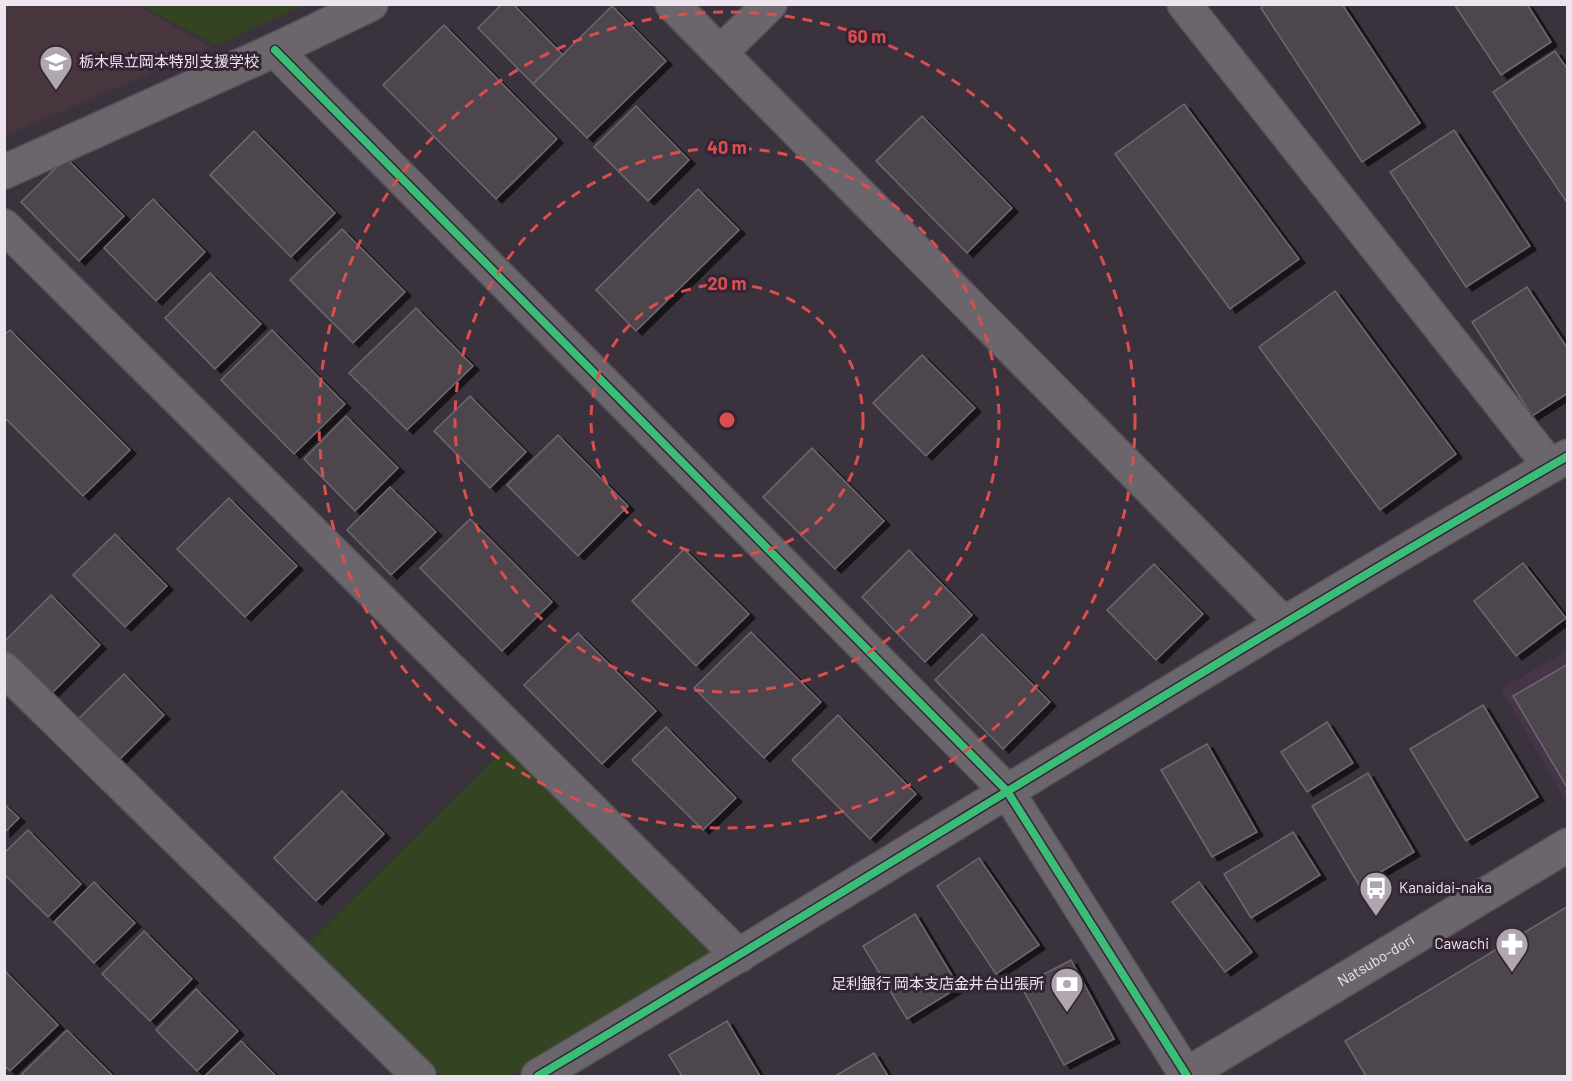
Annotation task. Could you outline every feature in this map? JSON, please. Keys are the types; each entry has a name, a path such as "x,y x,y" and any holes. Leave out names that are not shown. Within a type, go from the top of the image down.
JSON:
{"street":[{"path":"4,172 275,50 371,4"},
{"path":"672,4 1284,624"},
{"path":"720,53 770,4"},
{"path":"538,1077 1007,791 1559,461 1184,4"},
{"path":"275,50 1007,791 1186,1076"},
{"path":"4,226 739,956"},
{"path":"4,669 419,1077"},
{"name":"Natsubo-dori","path":"1186,1076 1568,845"}],"shaded area":[{"name":"栃木県立岡本特別支援学校","path":"5,4 137,5 211,47 5,136"},
{"path":"1567,650 1567,804 1501,689"}],"green space":[{"path":"139,5 302,5 217,46"},
{"path":"506,747 714,953 511,1076 440,1076 305,947"}],"building":[{"path":"502,4 513,4 563,55 533,84 478,28"},
{"path":"1265,4 1342,4 1420,123 1362,162 1261,8"},
{"path":"1454,4 1527,4 1551,42 1501,75"},
{"path":"612,6 666,61 587,138 533,84"},
{"path":"444,25 557,139 496,199 383,85"},
{"path":"1555,51 1568,70 1568,204 1493,92"},
{"path":"1184,104 1299,259 1230,309 1115,154"},
{"path":"636,106 689,160 648,201 594,147"},
{"path":"922,116 1012,208 967,253 876,161"},
{"path":"1454,130 1530,246 1466,287 1390,172"},
{"path":"254,131 335,213 291,257 210,175"},
{"path":"66,158 124,216 79,261 21,202"},
{"path":"698,189 739,230 636,331 596,290"},
{"path":"153,199 205,252 156,301 104,248"},
{"path":"342,229 405,292 353,343 290,280"},
{"path":"210,273 261,324 215,369 165,318"},
{"path":"1527,287 1568,349 1568,393 1532,416 1472,322"},
{"path":"1335,291 1456,454 1380,510 1259,347"},
{"path":"416,308 473,366 407,430 349,373"},
{"path":"10,330 130,450 83,496 4,417 4,335"},
{"path":"272,330 345,404 294,454 221,380"},
{"path":"922,355 975,408 926,456 873,403"},
{"path":"470,396 526,452 490,488 434,431"},
{"path":"346,416 398,468 355,511 304,459"},
{"path":"558,435 628,506 578,556 507,485"},
{"path":"812,448 884,521 835,569 763,497"},
{"path":"390,487 436,532 391,575 347,530"},
{"path":"229,498 297,566 245,617 177,549"},
{"path":"470,519 552,602 502,651 420,568"},
{"path":"115,534 167,586 125,627 73,575"},
{"path":"684,549 749,614 696,666 632,601"},
{"path":"909,550 972,615 925,662 862,597"},
{"path":"1523,563 1566,618 1516,656 1474,601"},
{"path":"1154,564 1203,614 1156,660 1107,610"},
{"path":"51,595 100,645 50,695 4,649 4,642"},
{"path":"751,632 821,702 764,758 694,688"},
{"path":"578,633 656,711 602,764 524,685"},
{"path":"982,634 1050,702 1003,749 935,680"},
{"path":"1568,664 1568,789 1513,696"},
{"path":"124,674 164,715 115,764 74,723"},
{"path":"1483,705 1538,797 1466,841 1410,749"},
{"path":"838,715 916,794 870,839 792,760"},
{"path":"1327,722 1353,763 1307,792 1281,752"},
{"path":"666,727 736,798 703,830 632,760"},
{"path":"1207,744 1257,832 1212,857 1161,770"},
{"path":"1368,773 1414,852 1359,885 1312,806"},
{"path":"342,791 384,834 316,901 274,858"},
{"path":"4,804 19,818 4,833"},
{"path":"28,830 81,884 48,917 4,874 4,853"},
{"path":"1293,832 1320,875 1251,918 1224,874"},
{"path":"979,858 1039,945 996,974 937,886"},
{"path":"94,882 135,923 94,963 54,922"},
{"path":"1199,882 1252,952 1225,972 1172,902"},
{"name":"Cawachi","path":"1568,906 1568,1076 1366,1076 1345,1041"},
{"path":"915,914 959,987 907,1019 863,946"},
{"path":"144,931 192,979 150,1021 102,974"},
{"name":"足利銀行 岡本支店金井台出張所","path":"1071,960 1114,1039 1064,1065 1021,986"},
{"path":"4,970 58,1025 10,1071 4,1065"},
{"path":"196,989 238,1031 197,1071 156,1030"},
{"path":"727,1021 760,1076 682,1076 669,1055"},
{"path":"67,1030 113,1076 25,1076 22,1074"},
{"path":"241,1041 276,1076 205,1076"},
{"path":"874,1053 888,1076 835,1076"}],"cycle path":[{"path":"275,50 1007,791 1187,1076"},
{"path":"538,1076 1309,608 1568,456"}],"place":[{"name":"栃木県立岡本特別支援学校","path":"56,91"},
{"name":"Kanaidai-naka","path":"1376,917"},
{"name":"Cawachi","path":"1512,973"},
{"name":"足利銀行 岡本支店金井台出張所","path":"1067,1013"}]}
